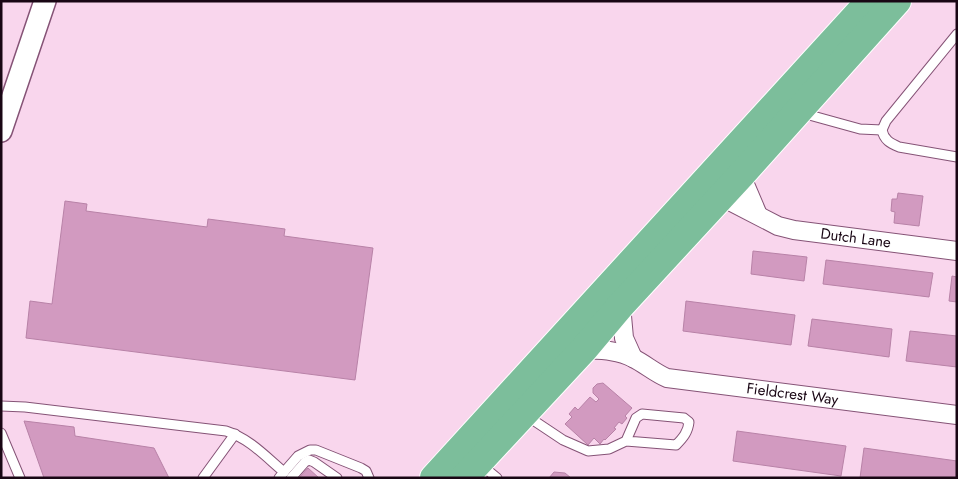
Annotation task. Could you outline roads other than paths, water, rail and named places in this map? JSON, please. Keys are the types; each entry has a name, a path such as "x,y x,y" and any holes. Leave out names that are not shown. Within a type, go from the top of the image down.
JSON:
{"highway":[{"path":"434,478 870,1"},
{"path":"479,472 523,413 584,349 621,305 897,1"}],"street":[{"path":"1,131 45,1"},
{"path":"741,175 758,215"},
{"name":"Dutch Lane","path":"720,196 778,226 794,230 957,251"},
{"path":"621,305 624,338 633,358"},
{"name":"Fieldcrest Way","path":"584,349 609,350 633,358 667,378 957,415"}],"lane":[{"path":"957,34 886,120 882,130 890,144 957,157"},
{"path":"797,112 860,129 882,130"},
{"path":"1,406 34,408 226,431 246,439 284,476"},
{"path":"523,413 562,440 588,451 609,450 626,441 676,445 683,438 688,429 689,422 684,418 642,414 636,418 626,441"},
{"path":"1,433 20,478"},
{"path":"203,478 235,434"},
{"path":"284,476 303,452 316,450 361,468 366,471 369,478"},
{"path":"284,476 309,460 337,478"}]}
